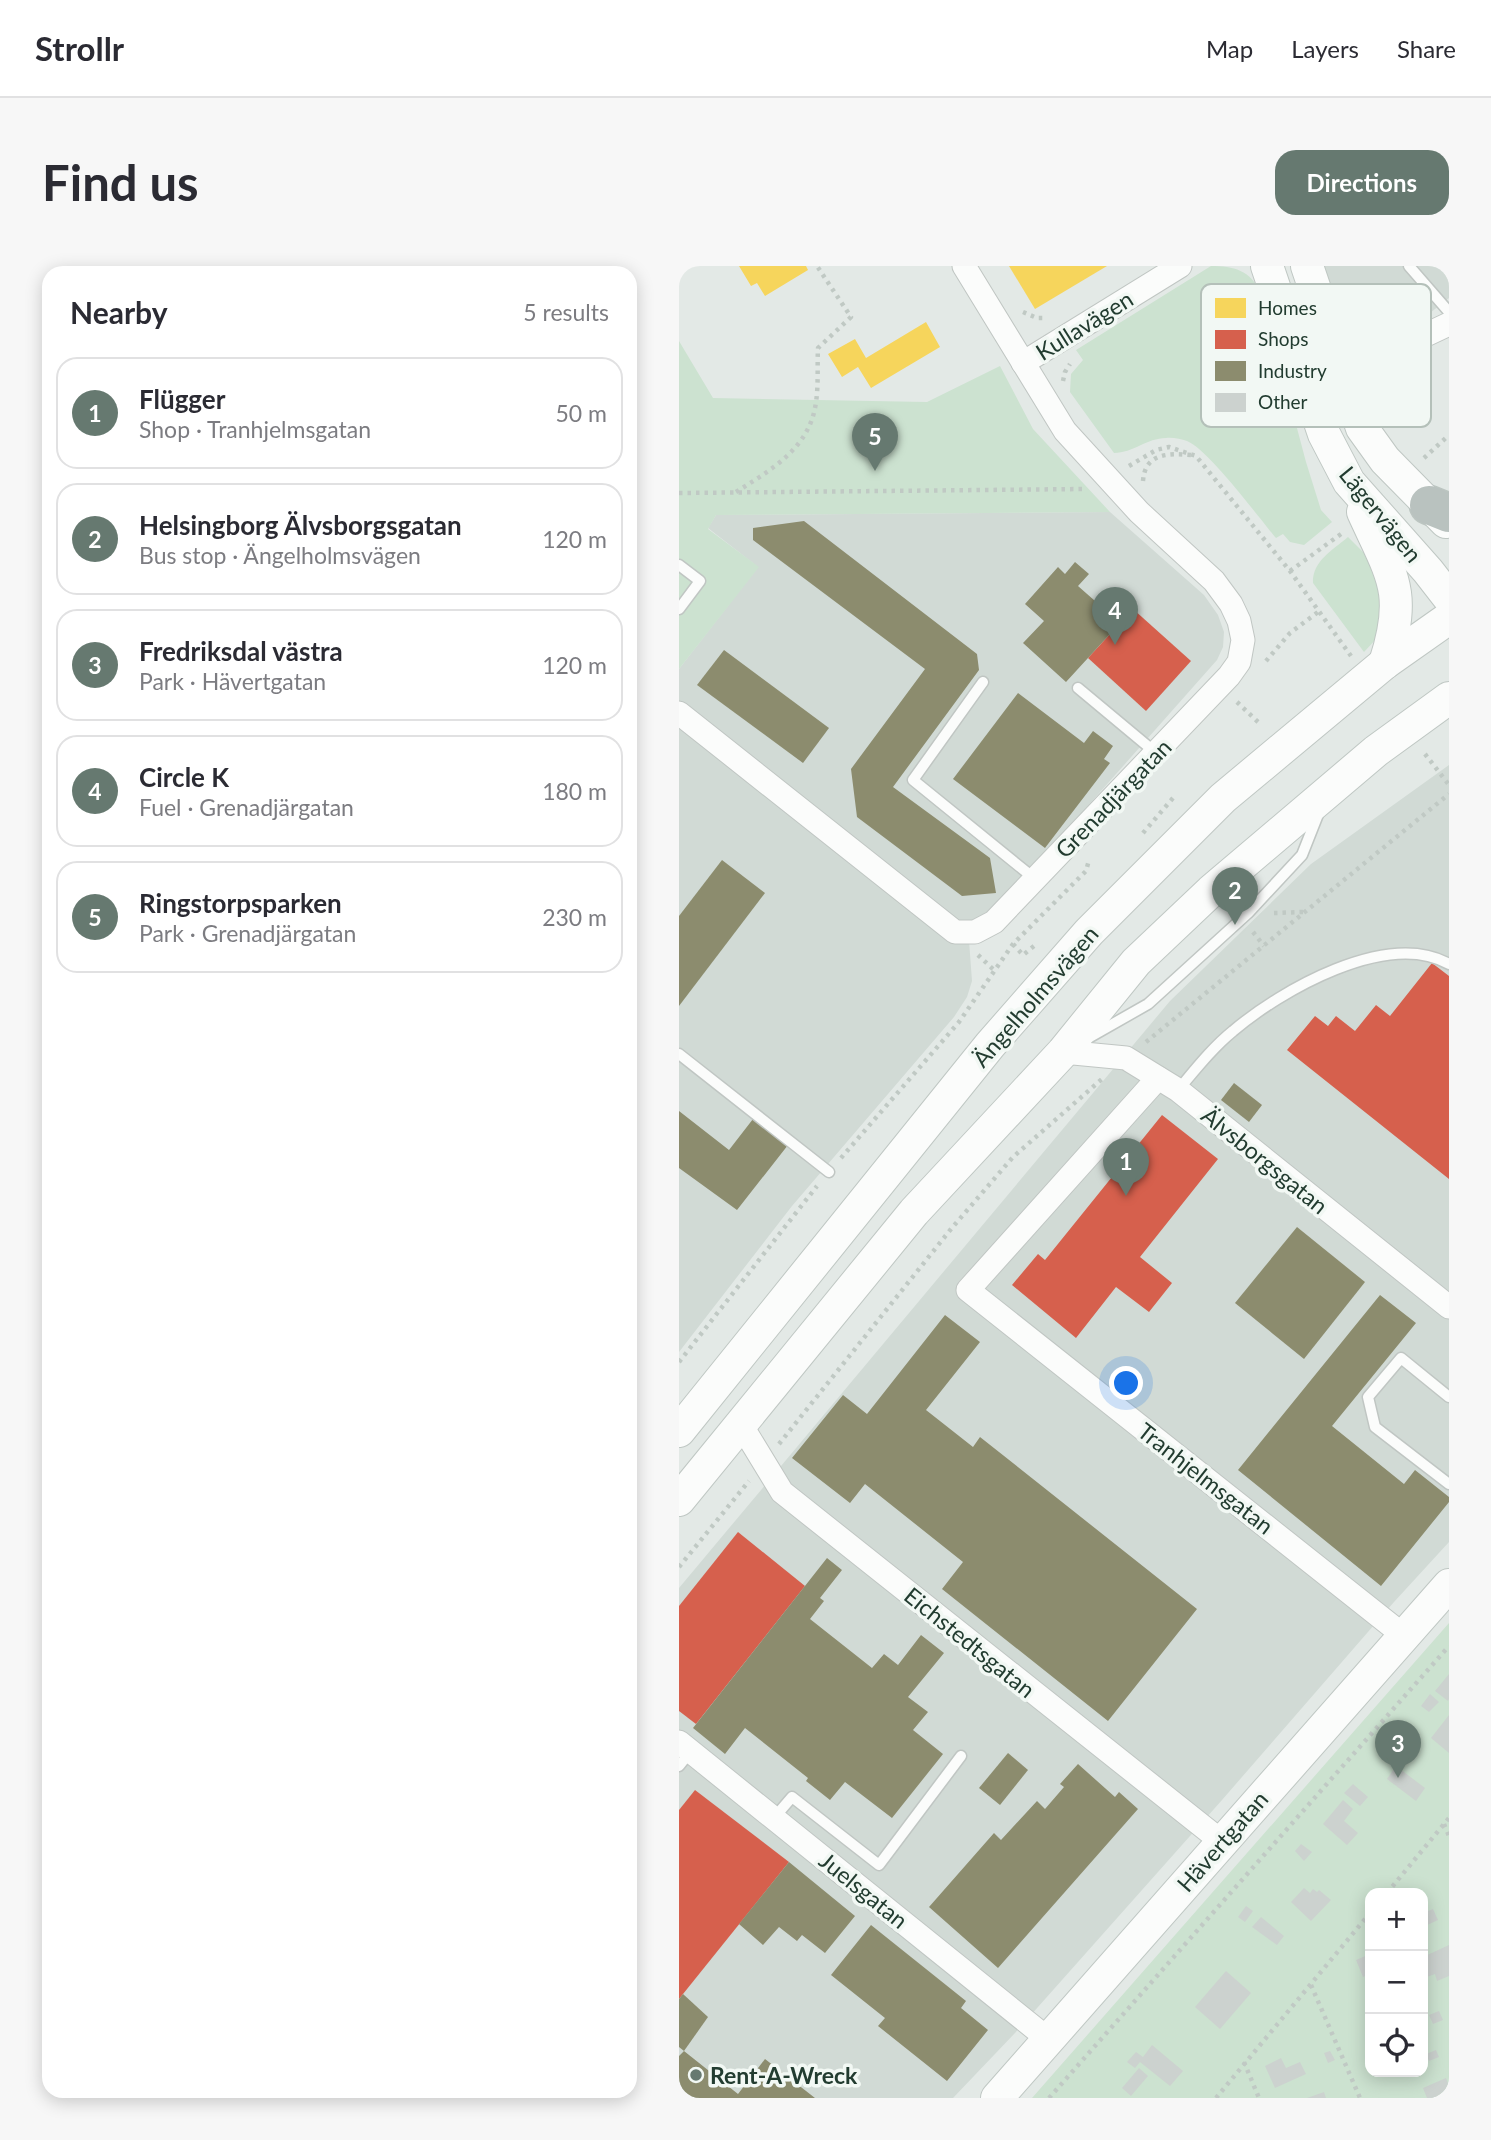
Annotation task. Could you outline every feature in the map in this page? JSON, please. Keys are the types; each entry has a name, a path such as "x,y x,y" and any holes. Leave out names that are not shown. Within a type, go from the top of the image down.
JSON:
{"main road":[{"name":"Lägervägen","path":"1267,266 1273,284"},
{"name":"Lägervägen","path":"1307,266 1313,284"},
{"name":"Lägervägen","path":"1322,427 1349,482 1449,598"},
{"name":"Lägervägen","path":"1362,427 1385,460 1442,514"},
{"path":"1349,482 1392,576 1396,592 1397,617 1370,662"},
{"name":"Ängelholmsvägen","path":"679,1431 990,1045 1089,932 1223,798 1370,662 1449,618"},
{"path":"679,1500 913,1212 1063,1052 1136,962 1211,891 1376,751 1449,698"},
{"path":"1376,751 1449,726"},
{"name":"Hävertgatan","path":"997,2098 1449,1584"}],"street":[{"name":"Grenadjärgatan","path":"679,713 955,932 975,932 985,928 1089,824 1229,676 1239,662 1243,640 1240,621 1231,604 1214,582 1139,512 1065,431 964,266"},
{"name":"Kullavägen","path":"1023,363 1180,266"},
{"path":"1431,332 1449,324"},
{"name":"Älvsborgsgatan","path":"1063,1052 1126,1058 1168,1084 1449,1307"},
{"name":"Tranhjelmsgatan","path":"1168,1084 968,1290 1403,1635"},
{"name":"Eichstedtsgatan","path":"740,1423 782,1492 1221,1842"},
{"name":"Juelsgatan","path":"683,1753 774,1818 1048,2039"}],"lane":[{"path":"1409,266 1425,284"},
{"path":"1431,291 1449,312"},
{"path":"679,565 700,582 679,609"},
{"path":"983,682 913,780 1035,879"},
{"path":"1078,688 1156,753"},
{"path":"1063,1052 1147,1004 1248,913 1302,855 1326,794"},
{"path":"1168,1084 1207,1055 1233,1030 1321,974 1378,955 1425,955 1449,964"},
{"path":"679,1054 829,1172"},
{"path":"1449,1397 1401,1358 1368,1397 1375,1427 1449,1484"},
{"path":"774,1818 792,1797 879,1865 961,1756"}],"path":[{"path":"735,492 781,463 804,438 815,408 818,348 851,317 817,266"},
{"path":"1018,306 1026,315 1037,318 1053,317"},
{"path":"1062,339 1075,359 1065,372 1063,386"},
{"path":"1416,466 1449,435"},
{"path":"679,493 1086,489 1156,450 1169,447 1196,456 1290,571 1318,612 1370,662"},
{"path":"1143,485 1144,472 1155,457 1168,454 1196,456"},
{"path":"1290,571 1341,534"},
{"path":"1265,663 1290,633 1318,612"},
{"path":"1258,666 1263,653"},
{"path":"1241,691 1233,699 1258,722"},
{"path":"1425,754 1449,785"},
{"path":"679,1567 951,1229 1013,1157 1126,1058 1449,794"},
{"path":"1138,839 1173,798"},
{"path":"679,1362 795,1211 959,1022 1013,944 1086,871 1089,861 1089,824"},
{"path":"1249,928 1264,946"},
{"path":"1013,944 1023,955 1034,946"},
{"path":"1049,2098 1449,1646"},
{"path":"1391,1888 1449,1818"},
{"path":"1444,1824 1449,1836"},
{"path":"1216,2098 1365,1919"},
{"path":"1311,1985 1360,2098"},
{"path":"1244,2062 1259,2098"}],"shaded area":[{"path":"1322,266 1449,266 1449,298 1431,312 1431,284 1329,284"},
{"path":"1110,512 1204,595 1218,615 1224,632 1223,647 1217,660 993,913 968,927 972,981 967,997 954,1017 792,1206 679,1352 679,669 758,567 708,528 716,515"},
{"path":"1449,765 1449,1542 1015,2033 953,2098 679,2098 679,1588 1170,1001 1311,864"}],"green space":[{"path":"1211,266 1227,267 1246,274 1256,284 1201,284 1201,427 1297,427 1321,510 1332,522 1304,545 1290,542 1283,534 1276,538 1220,470 1187,441 1159,439 1114,453 1070,392 1071,374 1083,360 1076,350"},
{"path":"679,341 713,398 927,402 1000,366 1033,429 1110,512 716,515 708,529 759,567 679,669"},
{"path":"1348,537 1365,554 1384,584 1377,638 1364,652 1313,583 1320,562"},
{"path":"1449,1623 1449,2098 1032,2098"}],"building: Homes":[{"path":"739,266 806,266 808,270 765,296 757,283 751,286"},
{"path":"1009,266 1107,266 1035,309"},
{"path":"926,322 940,347 871,388 858,367 842,377 828,354 855,339 866,358"}],"building: Shops":[{"path":"1133,609 1191,661 1146,711 1088,658"},
{"path":"1432,963 1449,976 1449,1179 1287,1050 1315,1016 1328,1026 1336,1016 1355,1031 1376,1005 1390,1016"},
{"path":"1162,1115 1218,1159 1140,1257 1172,1283 1149,1312 1116,1287 1076,1338 1012,1285 1038,1254 1045,1260"},
{"path":"738,1532 805,1586 696,1724 679,1711 679,1606"},
{"path":"695,1790 789,1862 679,1999 679,1810"}],"building: Industry":[{"path":"804,521 977,654 979,670 893,787 990,858 996,893 962,896 857,817 851,769 925,669 753,540 753,528"},
{"path":"1075,562 1089,574 1078,586 1120,623 1066,682 1023,643 1044,621 1025,604 1058,567 1065,574"},
{"path":"724,650 829,728 803,763 697,685"},
{"path":"1018,693 1084,743 1093,731 1113,746 1104,759 1110,763 1045,848 953,779"},
{"path":"722,860 765,893 679,1006 679,916"},
{"path":"1234,1083 1262,1105 1249,1122 1221,1100"},
{"path":"679,1111 729,1150 753,1119 788,1145 737,1210 679,1168"},
{"path":"1297,1227 1365,1282 1304,1359 1235,1303"},
{"path":"1380,1295 1416,1323 1332,1426 1404,1484 1415,1470 1449,1497 1449,1502 1381,1586 1238,1470"},
{"path":"945,1315 980,1342 926,1410 973,1447 980,1437 1197,1609 1108,1721 942,1589 963,1562 865,1484 850,1503 792,1458 843,1395 867,1414"},
{"path":"827,1558 842,1570 820,1598 824,1601 810,1619 872,1668 884,1654 898,1665 921,1635 944,1653 908,1697 928,1712 913,1730 943,1754 892,1818 845,1782 830,1800 806,1781 808,1778 745,1728 725,1754 693,1728"},
{"path":"1008,1753 1028,1770 1000,1805 979,1788"},
{"path":"1078,1764 1115,1797 1119,1792 1138,1809 998,1968 929,1907 994,1833 1001,1840 1037,1801 1045,1809 1064,1787 1060,1784"},
{"path":"789,1862 855,1916 825,1953 802,1935 797,1941 779,1927 763,1945 739,1924"},
{"path":"871,1925 966,2001 961,2008 988,2030 947,2081 878,2026 885,2018 831,1975"},
{"path":"683,1994 708,2017 684,2051 679,2047 679,1999"},
{"path":"684,2051 738,2094 765,2059 815,2098 679,2098 679,2056"}],"building: Other":[{"path":"1449,1674 1449,1699 1448,1701 1435,1691"},
{"path":"1430,1694 1439,1702 1429,1712 1421,1706"},
{"path":"1449,1715 1449,1753 1431,1738"},
{"path":"1396,1766 1425,1788 1416,1801 1387,1779"},
{"path":"1353,1784 1368,1797 1360,1806 1344,1793"},
{"path":"1343,1800 1353,1809 1344,1821 1358,1833 1347,1845 1323,1824"},
{"path":"1301,1844 1312,1852 1304,1861 1295,1851"},
{"path":"1304,1888 1310,1893 1313,1889 1317,1892 1319,1890 1331,1900 1311,1921 1291,1902"},
{"path":"1246,1906 1253,1911 1245,1922 1238,1917"},
{"path":"1433,1909 1438,1920 1428,1925 1428,1911"},
{"path":"1261,1917 1284,1936 1277,1945 1252,1927"},
{"path":"1449,1945 1449,1976 1437,1981 1435,1974 1428,1977 1428,1955"},
{"path":"1365,1956 1365,1976 1363,1977 1356,1960"},
{"path":"1226,1971 1251,1993 1220,2029 1195,2007"},
{"path":"1439,2011 1443,2020 1433,2024 1429,2015"},
{"path":"1152,2045 1183,2071 1170,2086 1140,2062 1135,2068 1127,2062 1136,2052 1143,2057"},
{"path":"1436,2050 1439,2057 1429,2061 1428,2053"},
{"path":"1330,2051 1335,2060 1328,2063 1324,2053"},
{"path":"1281,2058 1286,2068 1300,2062 1306,2074 1275,2088 1265,2066"},
{"path":"1139,2068 1148,2076 1131,2096 1122,2088"},
{"path":"1446,2078 1449,2098 1427,2098 1423,2088"},
{"path":"1324,2092 1326,2098 1307,2098"}],"place":[{"name":"Ringstorpsparken","path":"875,471"},
{"name":"Circle K","path":"1115,645"},
{"name":"Helsingborg Älvsborgsgatan","path":"1235,925"},
{"name":"Flügger","path":"1126,1196"},
{"name":"Fredriksdal västra","path":"1398,1778"},
{"name":"Rent-A-Wreck","path":"696,2075"}]}
